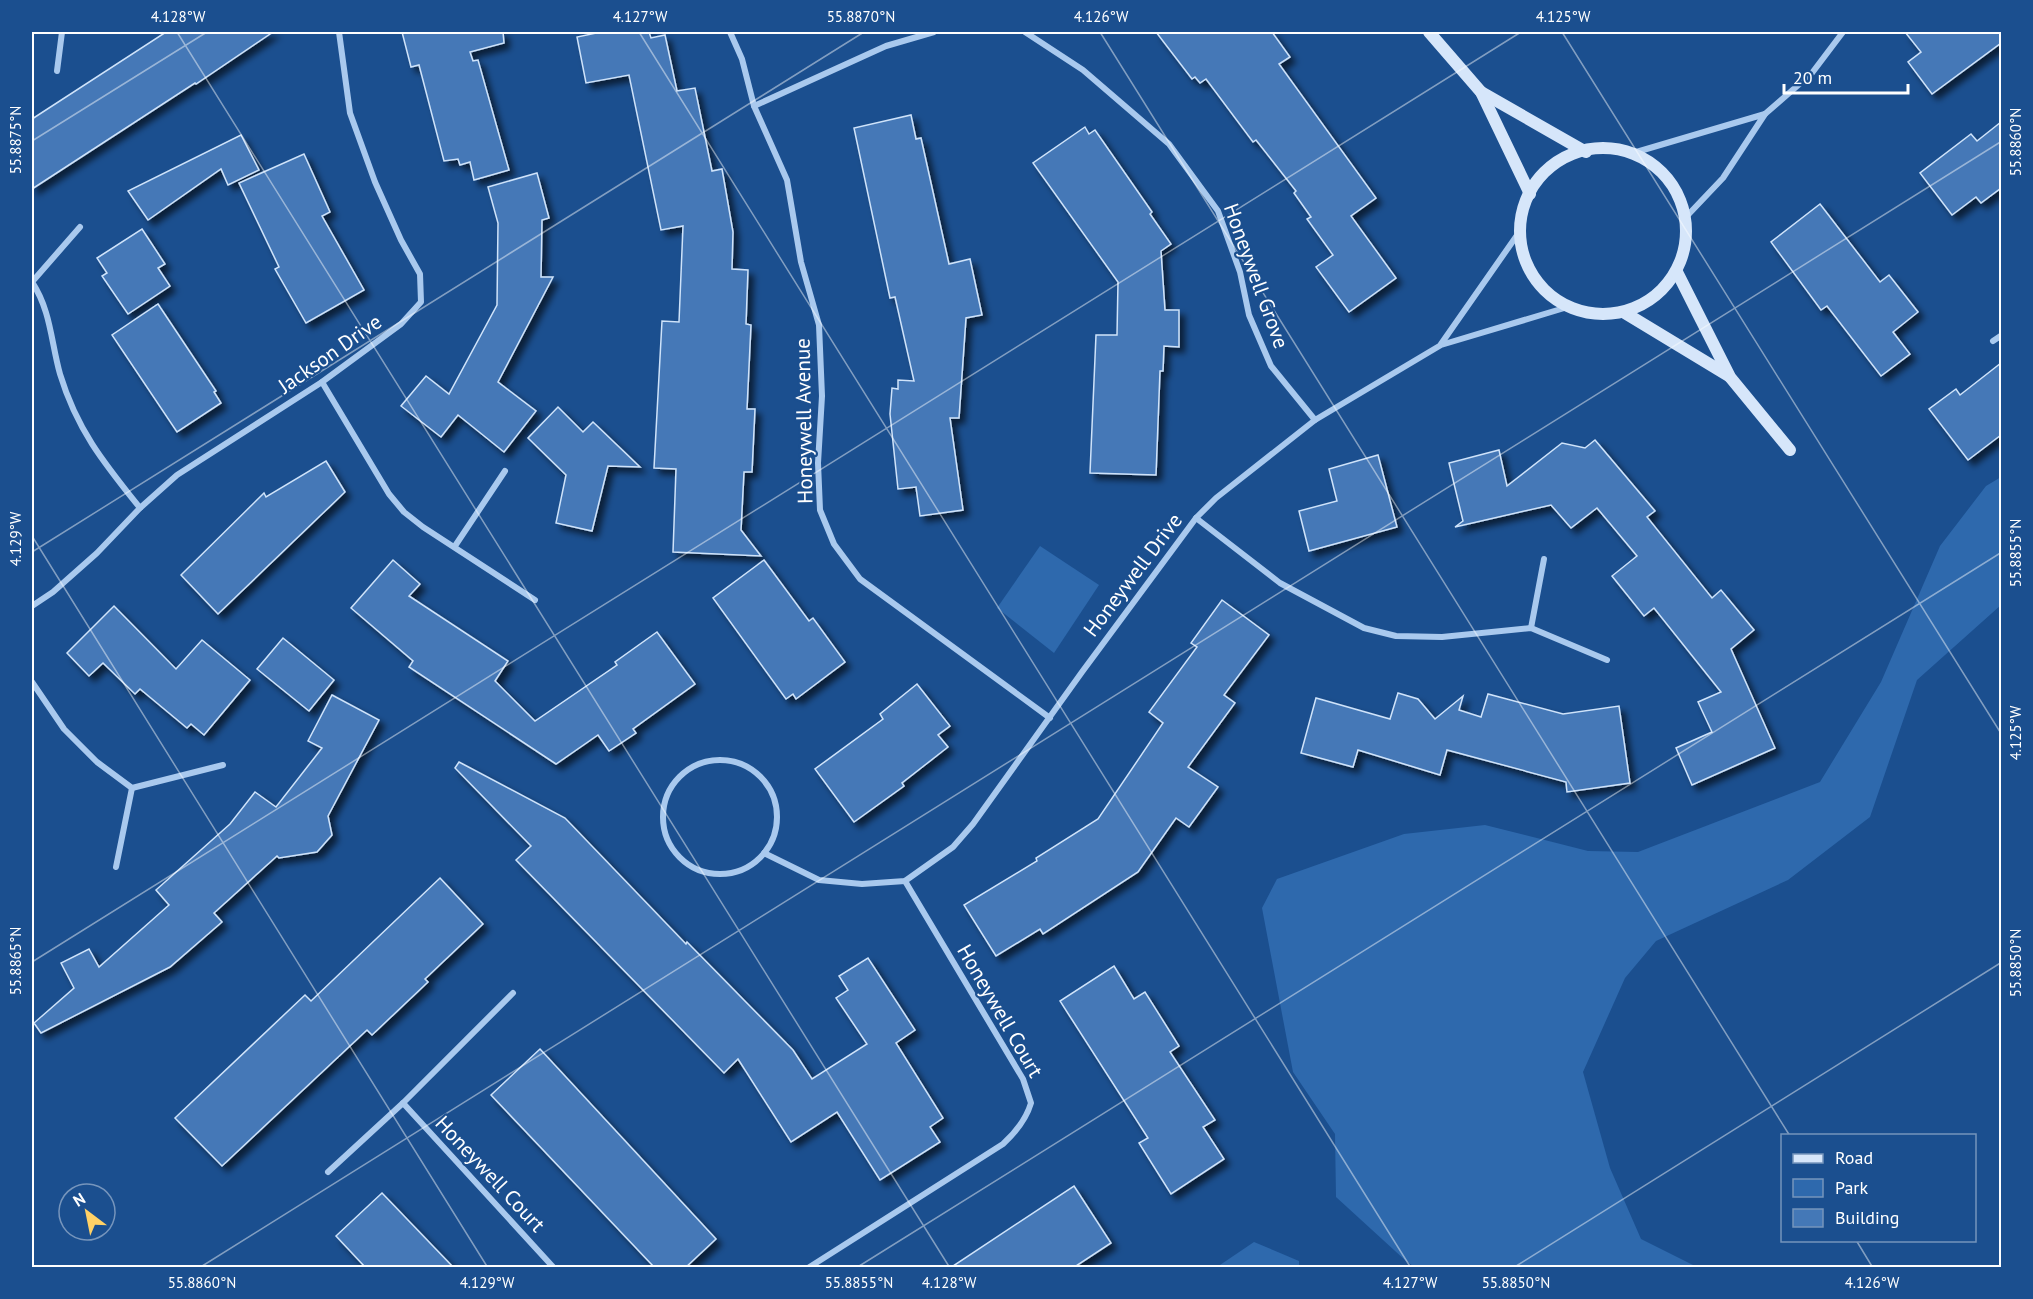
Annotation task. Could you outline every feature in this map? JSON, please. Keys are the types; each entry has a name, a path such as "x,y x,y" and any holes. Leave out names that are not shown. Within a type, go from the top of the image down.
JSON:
{"street":[{"path":"57,71 62,32"},
{"name":"Jackson Drive","path":"32,606 53,592 97,554 140,508 177,475 322,382 401,324 421,302 420,274 401,240 375,182 350,113 339,32"},
{"name":"Honeywell Avenue","path":"730,32 742,58 754,106 787,180 801,262 819,325 822,396 818,463 820,510 834,544 860,579 1050,718"},
{"path":"754,106 886,46 934,32"},
{"name":"Honeywell Grove","path":"1025,32 1083,70 1169,144 1218,211 1240,272 1249,315 1271,366 1315,420"},
{"path":"1429,32 1481,92 1530,194"},
{"path":"1686,217 1723,178 1765,114 1812,74 1843,32"},
{"path":"1481,92 1586,152"},
{"path":"1633,153 1765,114"},
{"path":"1606,147 1633,153 1658,167 1670,180 1686,217 1686,245 1677,272 1657,296 1625,313 1582,312 1549,295 1537,283 1524,258 1520,231 1524,206 1536,181 1547,169 1568,155 1586,152 1606,147"},
{"path":"80,227 32,282 51,325 60,373 76,417 97,455 140,508"},
{"name":"Honeywell Drive","path":"1441,345 1520,231"},
{"path":"1677,272 1730,377 1790,450"},
{"name":"Honeywell Drive","path":"905,880 953,847 973,824 1196,518 1216,498 1315,420 1441,345 1571,306"},
{"path":"1625,313 1730,377"},
{"path":"1993,341 2001,335"},
{"path":"322,382 389,494 404,512 423,527 535,600"},
{"path":"454,546 505,471"},
{"path":"1196,518 1280,583 1364,628 1396,636 1442,636 1531,628 1607,660"},
{"path":"1531,628 1544,559"},
{"path":"32,682 64,729 98,762 132,788"},
{"path":"706,761 739,762 756,773 766,783 775,801 777,816 774,836 764,853 752,865 735,872 716,874 697,870 680,859 667,842 662,823 664,801 675,781 690,767 706,761"},
{"path":"132,788 223,765"},
{"path":"116,867 132,788"},
{"path":"764,853 819,880 862,884 905,880"},
{"name":"Honeywell Court","path":"808,1268 1003,1144 1022,1123 1030,1103 1023,1079 905,880"},
{"path":"328,1172 403,1103 513,993"},
{"name":"Honeywell Court","path":"403,1103 554,1268"}],"green space":[{"path":"2001,477 2001,605 1917,680 1870,817 1788,880 1656,941 1625,978 1583,1072 1610,1168 1641,1239 1697,1267 1416,1268 1406,1261 1336,1197 1335,1134 1293,1072 1262,908 1277,879 1404,834 1485,825 1588,851 1638,852 1820,782 1881,682 1940,546 1986,486"},
{"path":"1040,546 1099,585 1054,653 997,608"},
{"path":"1254,1242 1299,1261 1299,1267 1217,1267"}],"building":[{"path":"166,32 273,32 32,189 32,119"},
{"path":"402,32 503,32 504,43 470,52 473,61 478,60 509,170 474,180 470,162 460,165 458,159 444,161 419,65 411,67"},
{"path":"601,32 649,32 651,38 665,35 677,91 695,88 712,171 722,169 733,232 732,269 748,270 746,324 751,325 747,409 755,409 752,472 744,472 741,530 761,556 673,552 676,469 654,468 662,321 679,322 683,226 661,230 629,75 586,83 577,37"},
{"path":"1156,32 1272,32 1290,57 1279,64 1376,198 1351,216 1396,278 1349,312 1316,267 1333,255 1307,219 1311,217 1294,193 1296,191 1256,140 1253,142 1206,79 1200,83 1195,77 1192,79"},
{"path":"1905,32 2001,32 2001,43 1932,94 1908,62 1921,52"},
{"path":"911,115 916,139 921,138 949,264 970,259 982,315 966,318 959,418 950,418 963,510 920,516 916,487 898,489 890,414 892,388 898,389 898,380 914,381 895,297 890,298 854,128"},
{"path":"2001,122 2001,188 1981,203 1976,197 1952,215 1920,173 1971,134 1977,141"},
{"path":"1085,127 1089,134 1095,130 1152,212 1150,214 1171,244 1161,251 1165,310 1179,310 1179,347 1164,346 1163,371 1160,371 1156,475 1090,473 1096,335 1117,335 1118,282 1033,163"},
{"path":"241,135 259,170 228,185 221,169 148,220 128,191"},
{"path":"304,154 330,212 322,216 364,290 306,323 275,269 279,267 239,183"},
{"path":"537,173 549,218 542,220 541,277 553,277 498,382 536,411 504,452 458,415 441,437 401,406 426,376 449,394 497,305 498,223 488,187"},
{"path":"1820,204 1880,282 1889,275 1918,312 1893,332 1910,354 1881,376 1827,306 1821,310 1771,242"},
{"path":"142,229 165,264 158,268 170,286 128,314 102,276 107,273 97,258"},
{"path":"158,304 216,391 214,392 221,403 177,432 112,335"},
{"path":"2001,363 2001,435 1968,460 1929,409 1956,389 1960,395"},
{"path":"558,407 583,432 593,422 640,467 608,466 592,531 556,523 566,475 528,438"},
{"path":"1595,440 1655,511 1647,517 1712,598 1721,590 1754,630 1731,649 1775,748 1692,785 1676,748 1712,732 1698,702 1721,692 1654,608 1644,616 1612,576 1637,556 1597,508 1571,528 1551,505 1455,527 1463,521 1449,463 1499,450 1507,486 1562,443 1585,448"},
{"path":"1378,455 1397,527 1309,551 1299,511 1337,501 1329,469"},
{"path":"326,461 345,492 218,614 181,575 264,493 266,497"},
{"path":"393,560 420,584 409,596 508,661 495,681 535,721 617,665 615,662 657,632 695,684 633,729 636,733 609,751 598,735 556,764 409,667 413,661 351,608"},
{"path":"764,560 809,621 813,618 845,662 796,699 793,694 786,699 713,598"},
{"path":"1222,600 1269,635 1224,695 1235,703 1188,767 1218,787 1189,827 1176,818 1138,872 1043,934 1040,929 996,956 964,905 1037,861 1036,858 1098,819 1163,723 1149,712 1197,647 1191,643"},
{"path":"114,606 176,669 202,640 250,680 204,735 191,724 187,728 140,689 135,694 103,663 89,676 67,653"},
{"path":"283,638 334,680 309,711 257,669"},
{"path":"917,684 950,726 938,735 948,747 902,783 904,786 854,822 815,769 883,719 880,714"},
{"path":"1398,693 1418,699 1435,719 1463,696 1459,710 1481,717 1488,694 1563,714 1619,706 1630,783 1567,792 1566,782 1447,750 1440,775 1358,750 1353,767 1301,753 1316,698 1390,719"},
{"path":"332,695 379,720 328,816 332,835 317,852 279,858 277,856 214,913 222,922 170,967 41,1033 34,1023 74,988 61,963 89,949 99,967 169,905 156,890 230,824 255,792 276,807 322,748 308,741"},
{"path":"459,762 565,818 686,944 687,942 793,1050 812,1079 867,1044 836,998 848,990 839,976 868,958 915,1030 896,1043 943,1118 930,1127 940,1142 880,1180 837,1112 791,1142 738,1059 724,1073 516,860 531,846 455,768"},
{"path":"440,878 483,924 425,979 428,982 372,1035 367,1030 222,1166 175,1118 305,995 311,1001"},
{"path":"1114,966 1134,999 1145,992 1179,1046 1170,1052 1215,1120 1203,1127 1224,1159 1171,1194 1139,1143 1148,1138 1060,1001"},
{"path":"540,1049 716,1239 685,1268 655,1268 491,1095"},
{"path":"1074,1186 1111,1243 1073,1268 950,1268"},
{"path":"382,1193 454,1268 366,1268 336,1236"}]}
